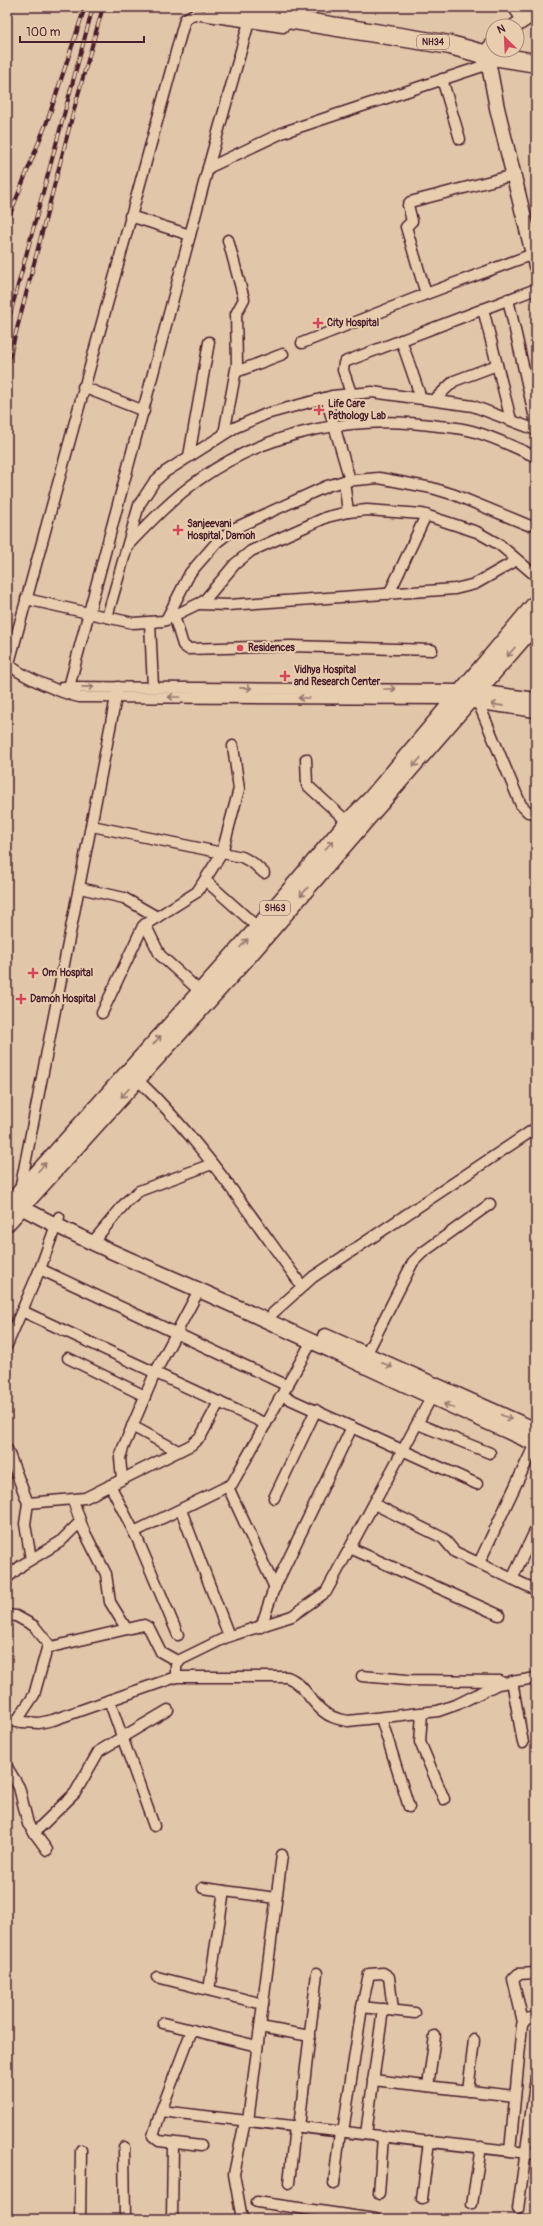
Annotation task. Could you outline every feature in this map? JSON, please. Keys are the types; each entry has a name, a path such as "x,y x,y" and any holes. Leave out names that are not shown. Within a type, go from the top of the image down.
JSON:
{"highway":[{"name":"NH34","path":"213,7 410,38 485,53"},
{"name":"NH34","path":"525,57 536,58"},
{"name":"NH34","path":"512,58 536,63"}],"main road":[{"path":"525,19 536,12"},
{"path":"488,58 514,175 535,260"},
{"name":"SH63","path":"469,696 536,603"},
{"name":"SH63","path":"7,1223 15,1200 140,1070 353,826 370,800 426,744 536,623"},
{"path":"469,696 536,700"},
{"path":"469,696 536,710"},
{"path":"15,1200 199,1290 312,1341 431,1398 536,1439"},
{"path":"95,1240 273,1313 366,1355 536,1439"}],"street":[{"path":"265,7 390,29 410,38"},
{"path":"513,7 517,18"},
{"path":"223,693 153,687 79,696 49,687 14,669 9,663 185,19 194,14 392,43 400,43 410,38"},
{"path":"69,686 90,614 190,235 249,22"},
{"path":"208,168 278,134 442,79 485,54"},
{"path":"442,79 460,139"},
{"path":"426,294 406,227 412,222 408,205 410,202 514,175"},
{"path":"130,216 190,235"},
{"path":"224,434 238,360 236,314 244,299 228,240"},
{"path":"302,343 426,294 535,260"},
{"path":"352,393 343,370 344,363 536,289"},
{"path":"508,300 536,423"},
{"path":"483,309 511,420"},
{"path":"401,340 421,398"},
{"path":"189,456 209,342"},
{"path":"236,372 283,354"},
{"path":"434,400 454,381 497,365"},
{"path":"84,387 144,411"},
{"path":"107,617 139,505 146,492 165,472 189,456 224,434 266,414 326,398 352,393 372,392 473,406 536,430"},
{"path":"326,398 347,481 348,512"},
{"path":"128,544 169,504 201,479 220,467 240,456 291,435 334,425 352,422 411,422 470,430 500,440 536,457"},
{"path":"432,650 291,646 188,650 183,645 170,618 190,573 213,546 235,528 327,486 347,481 379,478 432,488 528,525"},
{"path":"26,599 133,623 150,623 170,618 199,604 208,597 235,564 251,552 328,517 348,512 384,510 426,515 489,538 536,576"},
{"path":"389,594 426,515"},
{"path":"199,604 228,605 455,589 470,586 517,560"},
{"path":"150,623 153,687"},
{"path":"49,687 69,686 117,692 328,693 469,696 521,805 528,812 536,813"},
{"path":"15,1200 80,888 117,692"},
{"path":"102,1013 144,924 192,898 222,853 239,789 232,746"},
{"path":"306,759 307,785 353,826"},
{"path":"92,826 222,853 248,860 264,873"},
{"path":"205,880 262,931"},
{"path":"80,888 124,898 156,917"},
{"path":"144,924 160,955 204,996"},
{"path":"140,1070 166,1106 234,1191 302,1286"},
{"path":"273,1313 302,1286 536,1128"},
{"path":"95,1240 127,1200 139,1191 212,1164"},
{"path":"366,1355 413,1262 422,1253 490,1204"},
{"path":"7,1345 40,1269 57,1221"},
{"path":"40,1269 288,1386"},
{"path":"122,1479 121,1453 132,1426 155,1372 199,1290"},
{"path":"22,1311 266,1424"},
{"path":"134,1532 228,1487 236,1479 312,1341"},
{"path":"68,1358 145,1396"},
{"path":"283,1396 477,1484"},
{"path":"176,1678 176,1666 179,1662 229,1636 292,1616 323,1594 404,1450 431,1398"},
{"path":"28,1503 85,1498 191,1445 201,1436 219,1402"},
{"path":"274,1498 316,1410"},
{"path":"418,1424 490,1453"},
{"path":"132,1426 178,1451"},
{"path":"261,1627 275,1588 352,1427"},
{"path":"479,1563 536,1439"},
{"path":"7,1449 10,1467 28,1503 26,1529 31,1559"},
{"path":"110,1485 134,1532 178,1635"},
{"path":"228,1487 275,1588"},
{"path":"73,1500 80,1522 106,1574 113,1608 126,1628"},
{"path":"374,1504 443,1538 452,1550 536,1590"},
{"path":"181,1510 229,1636"},
{"path":"7,1578 17,1568 60,1542 80,1522"},
{"path":"512,1578 536,1529"},
{"path":"350,1548 499,1615"},
{"path":"7,1615 16,1616 34,1626 48,1645 54,1647 126,1628 141,1625 147,1626 161,1652 179,1662"},
{"path":"12,1722 32,1699 48,1645"},
{"path":"362,1676 407,1680 509,1681 536,1678"},
{"path":"12,1722 39,1723 176,1678 287,1677 298,1684 323,1712 334,1718 348,1721 422,1713 448,1708 509,1681"},
{"path":"509,1681 523,1743"},
{"path":"109,1700 154,1826"},
{"path":"34,1833 75,1793 96,1754 122,1736 168,1710"},
{"path":"422,1713 420,1742 444,1799"},
{"path":"381,1718 409,1807"},
{"path":"7,1767 19,1787 28,1824 48,1850"},
{"path":"242,2219 234,2174 246,2121 258,2046 282,1856"},
{"path":"203,1888 276,1898"},
{"path":"209,1990 224,1891"},
{"path":"289,2183 310,2036 317,1973"},
{"path":"334,2184 367,1976 372,1973 383,1974 389,1977 388,2010 373,2080 366,2134"},
{"path":"510,2151 523,2022 514,1979 518,1974 536,1973"},
{"path":"157,1977 263,2004"},
{"path":"362,2007 415,2013"},
{"path":"523,2022 526,2019 536,2017"},
{"path":"164,2023 258,2046"},
{"path":"260,2027 310,2036"},
{"path":"192,2030 161,2111 154,2136 159,2141 201,2146"},
{"path":"428,2086 435,2036"},
{"path":"468,2090 474,2040"},
{"path":"518,2209 532,2153 536,2077"},
{"path":"373,2080 515,2096"},
{"path":"161,2111 532,2153"},
{"path":"379,2194 383,2136"},
{"path":"422,2199 429,2141"},
{"path":"172,2219 173,2143"},
{"path":"124,2147 125,2219"},
{"path":"472,2204 481,2147"},
{"path":"80,2219 81,2150"},
{"path":"257,2202 375,2219"}],"railway":[{"path":"7,222 48,119 85,7"},
{"path":"7,326 93,7"},
{"path":"7,367 76,102 103,7"}],"place":[{"name":"City Hospital","path":"318,323"},
{"name":"Life Care Pathology Lab","path":"319,410"},
{"name":"Sanjeevani Hospital, Damoh","path":"178,530"},
{"name":"Residences","path":"240,648"},
{"name":"Vidhya Hospital and Research Center","path":"285,676"},
{"name":"Om Hospital","path":"33,973"},
{"name":"Damoh Hospital","path":"21,999"}]}
